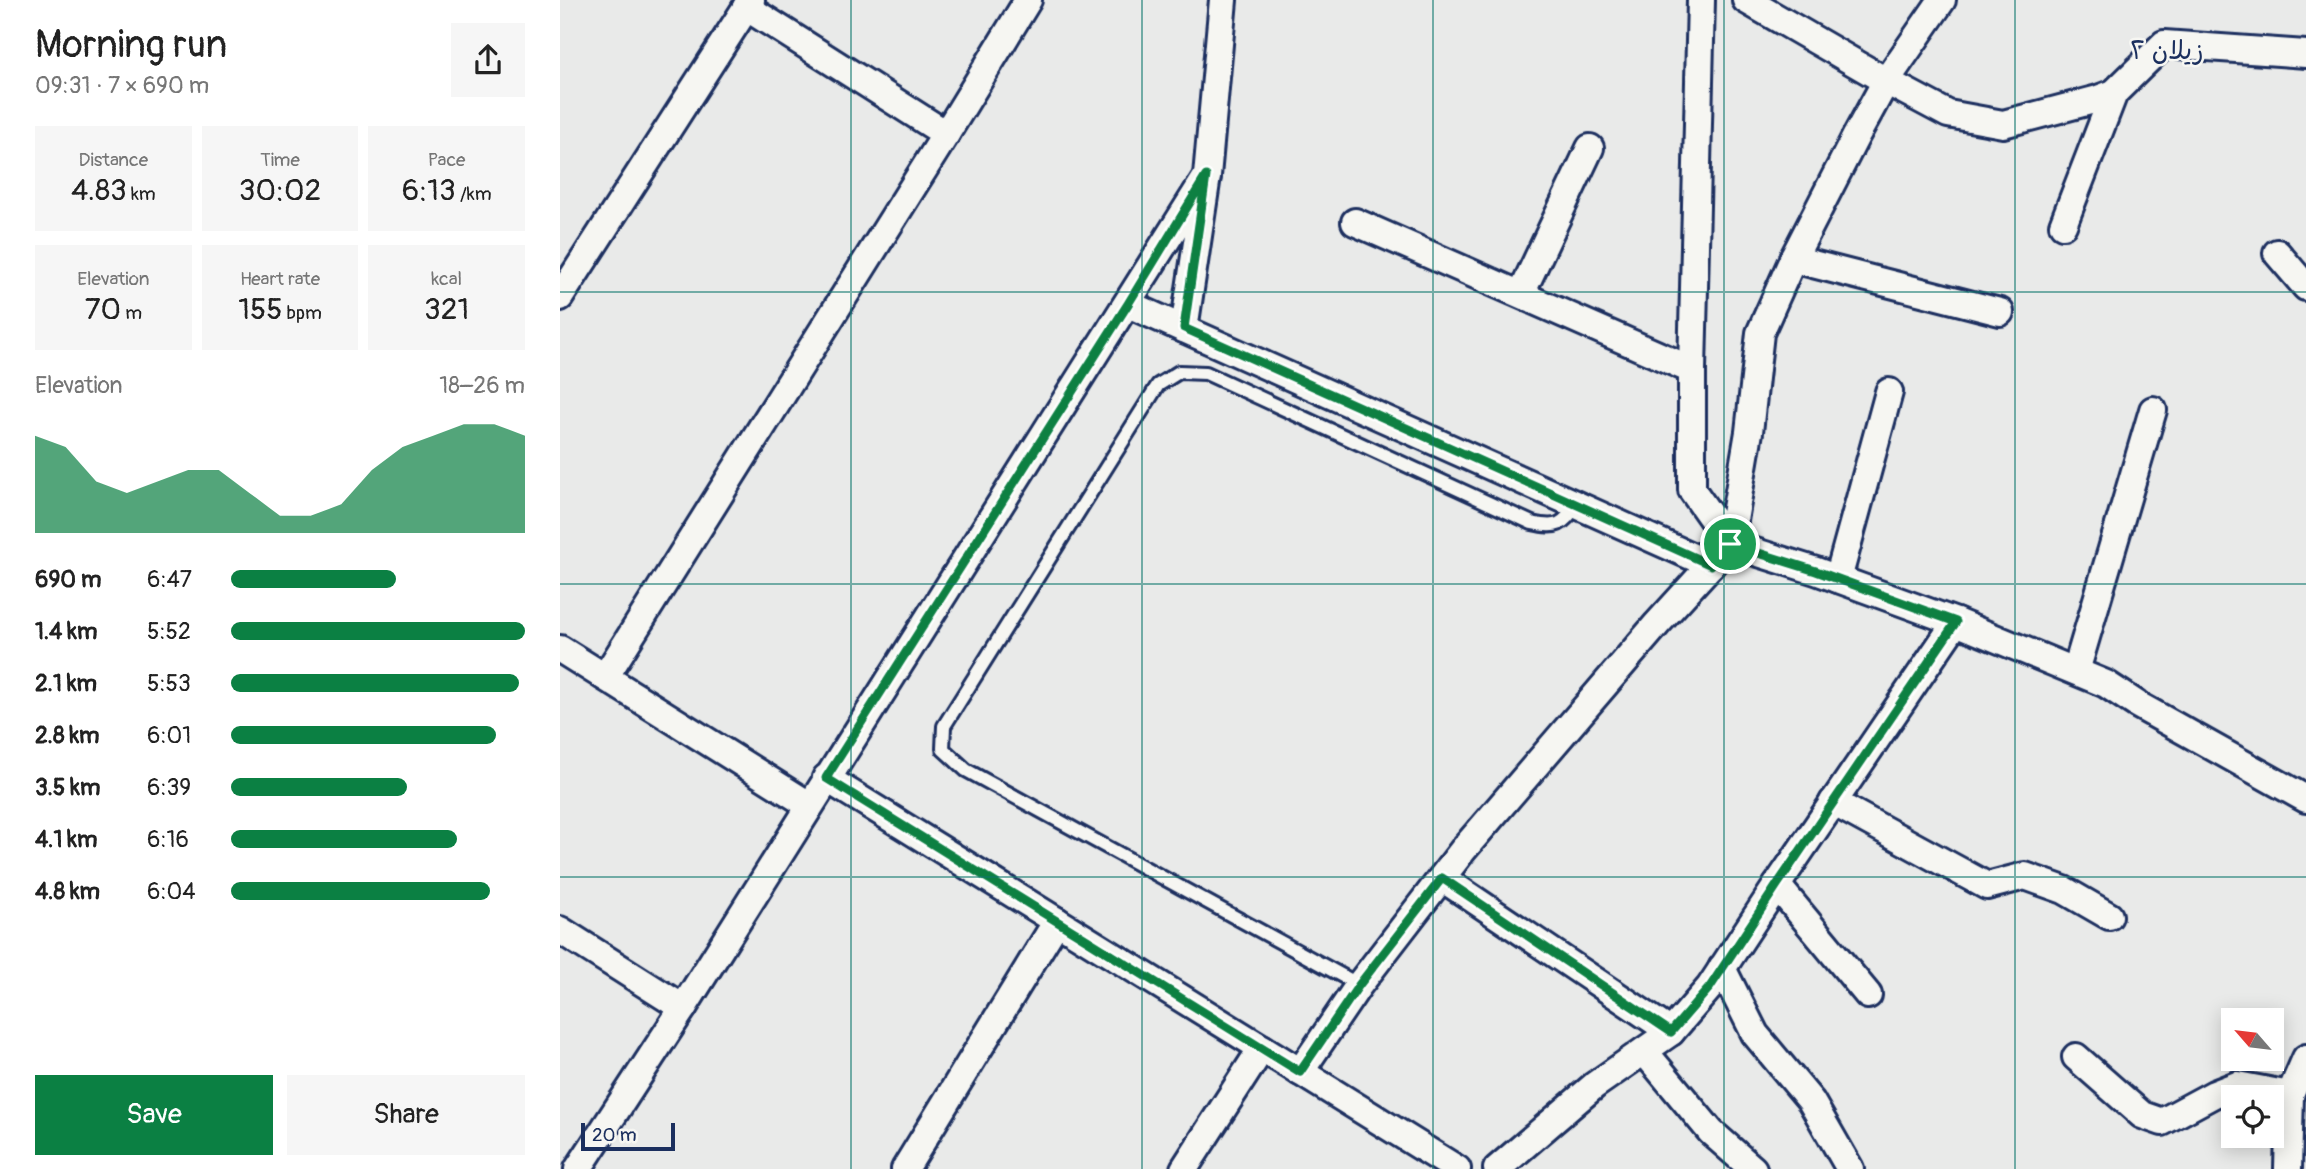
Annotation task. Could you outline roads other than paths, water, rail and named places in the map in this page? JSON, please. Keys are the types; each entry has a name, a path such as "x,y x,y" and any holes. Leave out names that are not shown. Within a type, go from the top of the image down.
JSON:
{"street":[{"path":"605,677 1028,0"},
{"path":"1184,328 1206,176 1223,0"},
{"path":"1701,0 1692,370 1692,490 1730,544 1838,579 1956,622 2106,684 2138,705 2306,799"},
{"path":"1746,0 1948,114 2003,124 2114,93 2164,44 2306,54"},
{"path":"1300,1072 1359,985 1472,839 1657,624 1730,544 1749,432 1760,333 1793,259 1886,81 1942,0"},
{"path":"560,297 748,3 946,134"},
{"path":"2063,225 2114,93"},
{"path":"1521,294 1590,148"},
{"path":"578,1169 683,1008 1206,176"},
{"path":"1355,222 1692,370"},
{"path":"2277,253 2306,288"},
{"path":"1793,259 2000,312"},
{"path":"1128,304 1711,565"},
{"path":"1838,579 1889,392"},
{"path":"2076,671 2153,410"},
{"path":"1497,1169 1594,1085 1671,1032 1710,987 1956,622"},
{"path":"560,649 809,806"},
{"path":"826,778 1457,1169"},
{"path":"1833,802 1987,886 2025,876 2064,890 2109,916"},
{"path":"1442,878 1671,1032"},
{"path":"1777,885 1868,995"},
{"path":"905,1169 1057,921"},
{"path":"560,930 683,1008"},
{"path":"1722,968 1755,1034 1811,1101 1850,1169"},
{"path":"1184,1169 1262,1048"},
{"path":"1644,1051 1711,1132 1753,1169"},
{"path":"2076,1057 2142,1115 2162,1122 2214,1094 2237,1085 2290,1096"},
{"path":"2288,1169 2290,1096 2306,1058"}],"lane":[{"path":"1359,985 966,770 943,749 944,726 1158,385 1179,372 1206,373 1532,523 1550,527 1564,522 1577,505"}],"district":[{"name":"زیلان ٢","path":"2167,50"}]}
